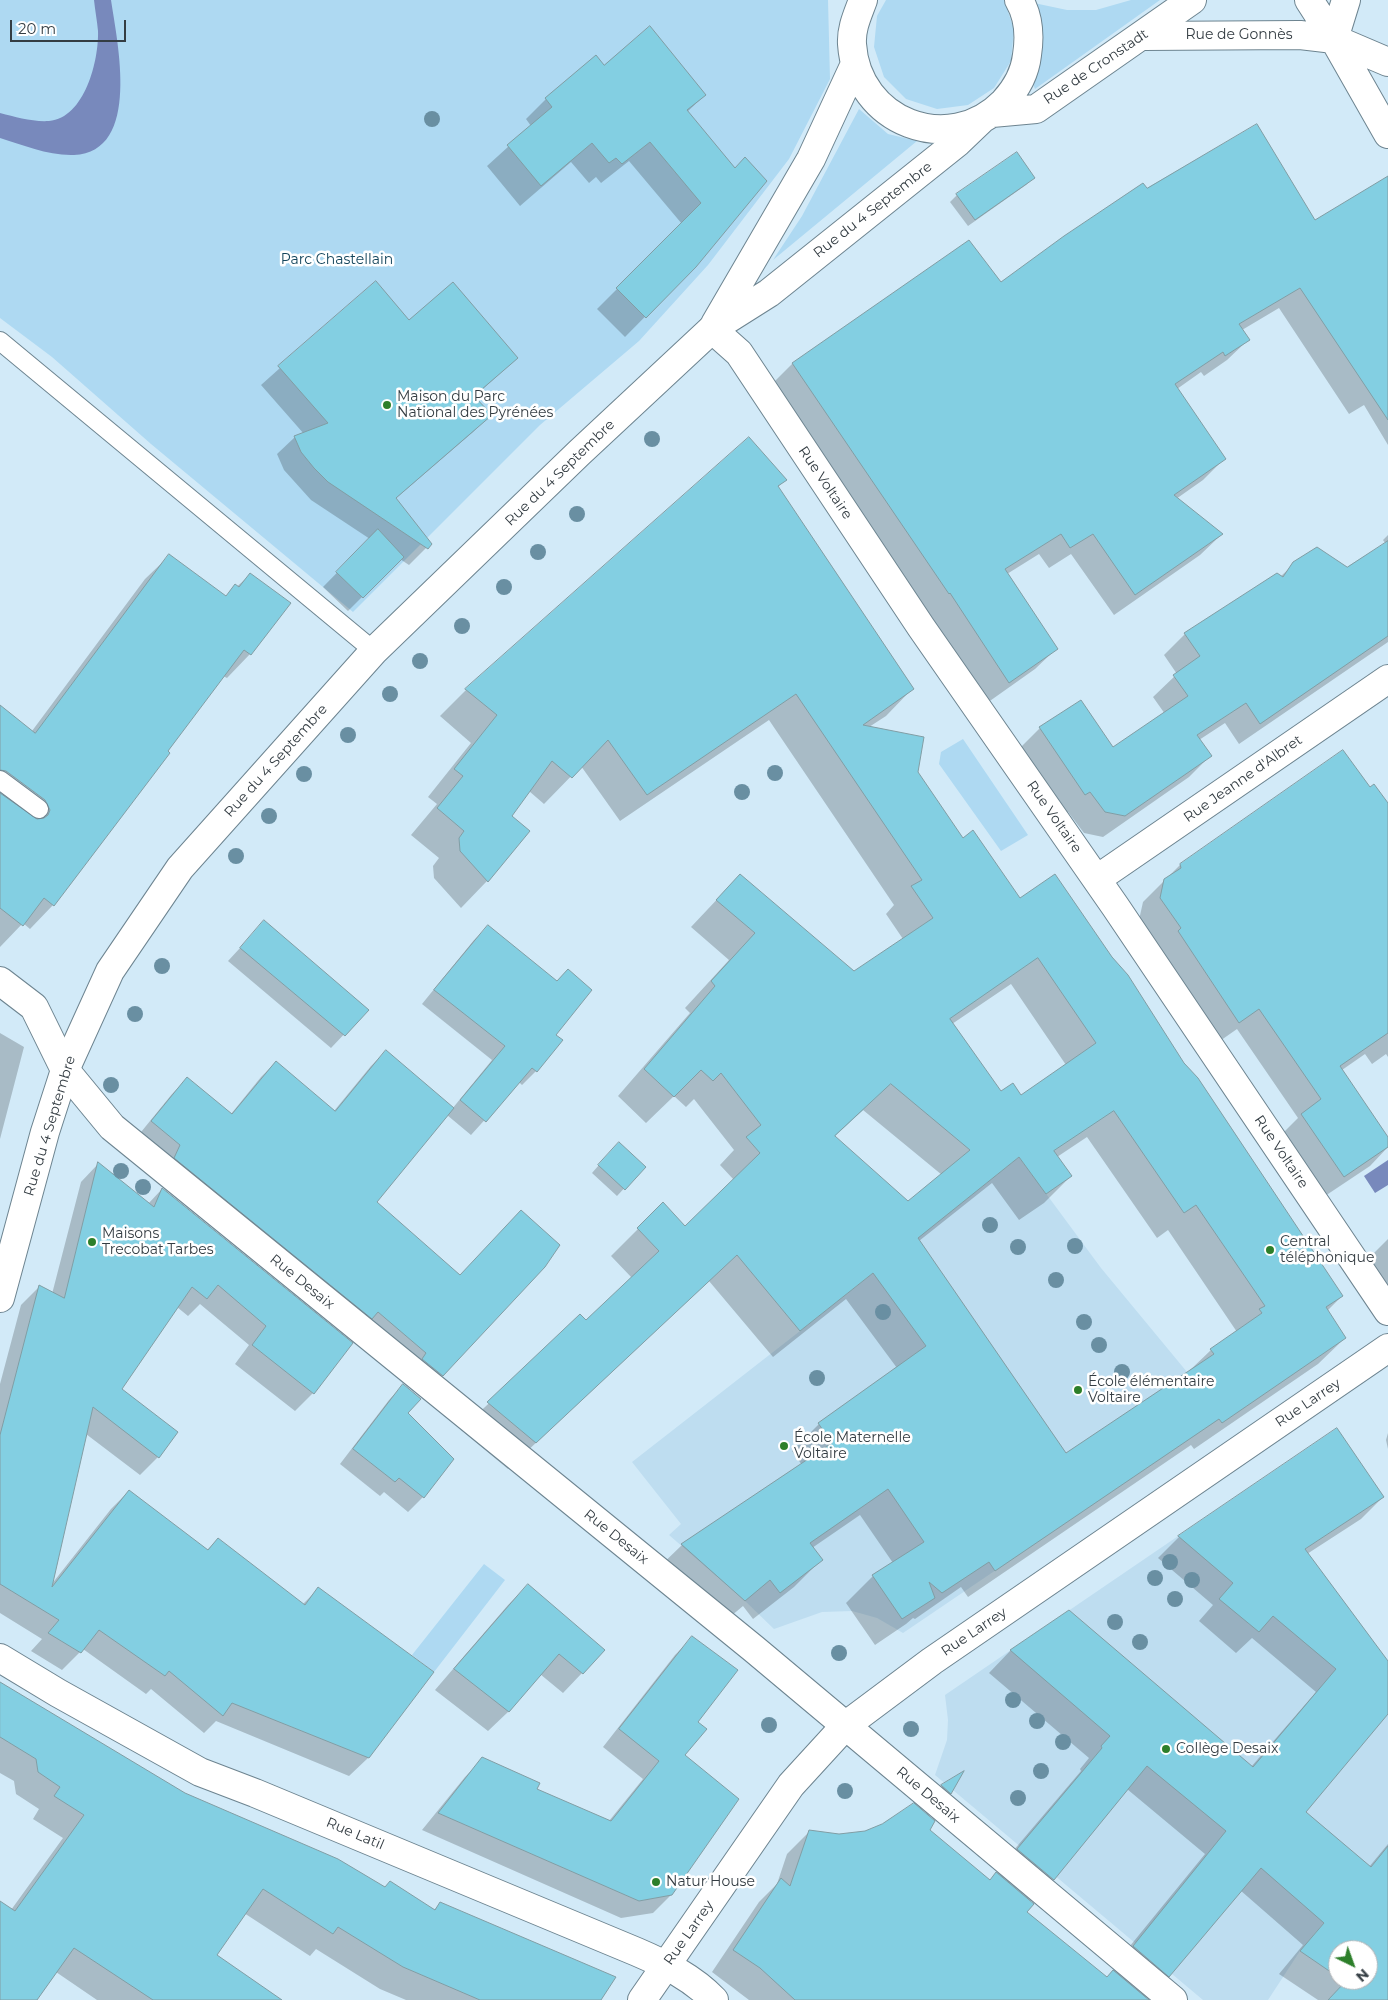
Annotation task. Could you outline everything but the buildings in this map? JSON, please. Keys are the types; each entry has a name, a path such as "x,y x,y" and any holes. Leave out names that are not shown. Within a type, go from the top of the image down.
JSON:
{"street":[{"name":"Rue du 4 Septembre","path":"0,1298 45,1132 65,1070 110,971 180,868 374,651 579,453 712,329 769,292 958,142 1013,92 1026,66 1030,36 1024,8 1019,0"},
{"name":"Rue de Cronstadt","path":"987,117 1036,109 1192,0"},
{"path":"1309,0 1334,39 1387,131"},
{"path":"1334,39 1346,0"},
{"path":"855,8 852,43 855,64 865,88 882,108 904,122 930,129 956,128 987,117"},
{"name":"Rue de Gonnès","path":"1143,36 1300,36 1334,39 1388,62"},
{"name":"Rue du 4 Septembre","path":"712,329 811,159 855,64"},
{"name":"Rue Voltaire","path":"712,329 739,353 921,627 1097,879 1388,1311"},
{"name":"Rue Jeanne d'Albret","path":"1097,879 1388,679"},
{"name":"Rue Desaix","path":"0,980 34,1007 65,1070 112,1127 754,1649 1173,2000"},
{"name":"Rue Larrey","path":"642,2000 791,1785 845,1726 932,1661 1388,1348"},
{"name":"Rue Latil","path":"0,1658 58,1693 200,1772 256,1793 667,1965 689,1979 714,2000"}],"lane":[{"path":"0,341 374,651"},
{"path":"0,780 38,809"}],"shaded area":[{"path":"94,0 111,0 120,66 120,92 117,115 109,135 95,149 74,155 46,152 0,138 0,113 30,120 49,121 61,117 72,110 81,99 92,71 98,43"},
{"name":"École élémentaire Voltaire","path":"1019,1157 1101,1268 1187,1372 1219,1419 903,1633 877,1618 852,1611 822,1612 774,1629 745,1601 669,1535 681,1524 632,1462"},
{"path":"1388,1160 1388,1185 1375,1193 1364,1176"},
{"name":"Collège Desaix","path":"1256,1483 1388,1661 1388,1846 1300,1951 1268,2000 1203,2000 935,1775 947,1740 948,1720 945,1695"}],"green space":[{"name":"Parc Chastellain","path":"0,0 828,0 830,79 789,159 708,265 639,341 540,425 353,612 151,444 52,357 0,318"},
{"path":"886,0 1004,0 1014,29 1011,61 994,88 968,105 937,109 906,99 884,77 874,47 877,16"},
{"path":"1131,0 1160,0 1035,89 1033,84 1038,65 1034,3 1067,10 1096,10"},
{"path":"859,109 888,134 917,141 773,260 802,216"},
{"path":"963,739 1028,835 1001,851 939,764 941,752"},
{"path":"484,1564 505,1580 434,1672 412,1655"}],"place":[{"name":"Maison du Parc National des Pyrénées","path":"387,405"},
{"name":"Maisons Trecobat Tarbes","path":"92,1242"},
{"name":"Central téléphonique","path":"1270,1250"},
{"name":"École élémentaire Voltaire","path":"1078,1390"},
{"name":"École Maternelle Voltaire","path":"784,1446"},
{"name":"Collège Desaix","path":"1166,1749"},
{"name":"Natur House","path":"656,1882"}]}
